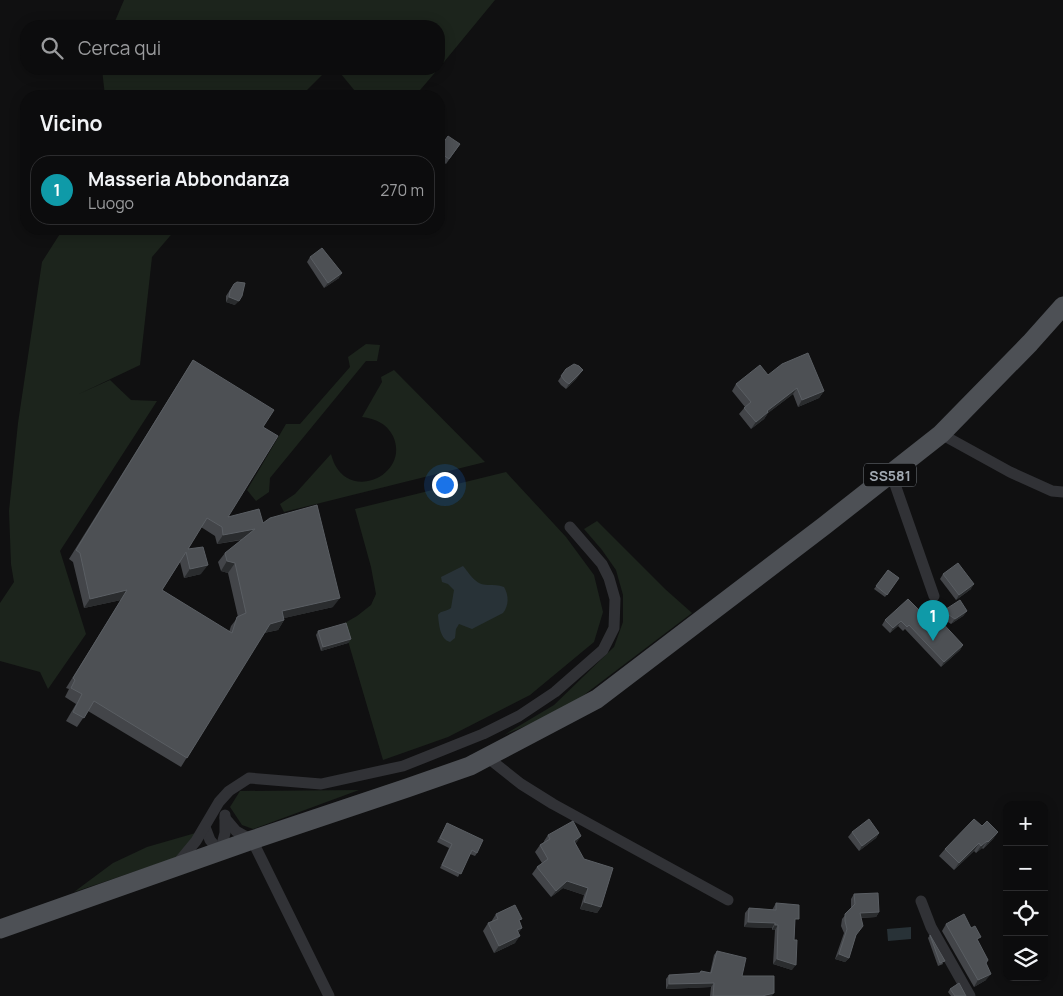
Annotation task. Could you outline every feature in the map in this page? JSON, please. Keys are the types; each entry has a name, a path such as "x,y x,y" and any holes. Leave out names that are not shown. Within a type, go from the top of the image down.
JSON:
{"main road":[{"name":"SS581","path":"487,757 597,699 891,474 941,434 1030,343 1063,306"},
{"path":"0,929 252,840 408,788 470,766 487,757"}],"street":[{"path":"941,434 1010,472 1052,490 1063,492"},
{"path":"891,474 934,596"},
{"path":"175,868 196,841 221,800 229,791 249,778 321,784 402,766 483,734 519,716 555,692 603,650 614,628 615,599 609,578 602,564 570,527"},
{"path":"487,757 521,784 553,804 728,900"},
{"path":"220,852 225,833 225,818 221,800"},
{"path":"225,818 236,831 252,840 329,996"},
{"path":"205,827 210,840 220,852"},
{"path":"921,902 931,927 970,996"}],"shaded area":[{"path":"124,0 495,0 445,61 445,20 116,20"},
{"path":"103,75 322,75 307,90 104,90"},
{"path":"342,75 433,75 420,90 354,90"},
{"path":"59,235 171,235 152,257 140,365 79,394 110,380 131,400 157,401 60,551 86,634 48,689 40,672 0,661 0,603 14,582 11,564 9,511 18,423 42,262"},
{"path":"366,344 380,345 377,361 366,361 270,478 269,492 256,501 247,490 286,424 300,424 350,367 348,357"},
{"path":"394,370 485,462 284,512 280,504 295,494 331,454 335,465 344,476 354,481 378,478 387,471 394,461 396,449 393,436 380,422 362,417 382,382 381,377"},
{"path":"506,472 566,537 594,575 603,612 594,642 530,695 448,737 383,760 343,624 371,605 376,594 371,567 355,509"},
{"path":"597,521 665,589 692,613 580,698 545,718 504,735 554,705 614,647 623,622 623,595 616,570 584,529"},
{"path":"463,566 473,578 483,585 504,587 508,600 503,613 472,629 459,624 456,629 455,638 450,642 442,635 438,615 451,608 454,590 448,584 442,582 441,577"},
{"path":"359,790 253,829 242,825 230,807 240,791"},
{"path":"199,832 178,857 74,892 113,863 147,847"},
{"path":"911,927 911,939 888,941 887,929"}],"building":[{"path":"448,136 460,144 449,159 445,156 445,140"},
{"path":"322,248 342,273 328,283 310,257"},
{"path":"237,282 245,283 239,301 229,297 230,291"},
{"path":"808,353 824,391 802,400 797,388 756,422 744,408 751,402 736,384 760,365 768,375 782,364"},
{"path":"193,360 274,410 263,427 278,436 228,517 259,509 263,523 270,518 317,505 340,598 282,611 284,620 270,624 187,758 94,701 84,718 73,712 82,694 71,688 75,680 73,678 127,590 90,599 80,553 76,550","holes":["207,518 222,527 223,535 255,529 225,553 227,561 235,563 246,613 237,617 232,633 162,590 186,552 190,569 208,565 203,547 188,549"]},
{"path":"574,364 583,370 569,384 561,376 566,369"},
{"path":"958,563 974,584 959,595 943,574"},
{"path":"888,570 899,578 887,595 876,586"},
{"path":"908,599 922,613 927,609 934,617 936,616 963,645 944,662 909,625 907,627 901,621 893,628 885,620"},
{"path":"960,600 967,611 955,619 943,611"},
{"path":"346,623 351,639 323,647 318,631"},
{"path":"869,819 879,833 862,846 852,832"},
{"path":"974,819 982,826 987,821 998,832 988,842 981,846 979,843 959,863 945,849"},
{"path":"573,821 581,836 574,841 584,859 613,868 601,907 584,902 588,888 567,881 556,891 537,867 548,859 540,845 550,839 548,835"},
{"path":"447,823 483,840 477,853 472,850 461,874 442,865 452,844 440,838"},
{"path":"878,893 879,912 860,913 863,926 856,935 849,958 839,954 847,929 845,914 855,904 854,894"},
{"path":"776,903 799,905 799,919 795,919 794,940 797,940 796,965 777,959 778,925 775,925 775,923 748,922 749,908 776,910"},
{"path":"515,905 522,919 519,920 522,928 517,930 520,936 499,946 488,923 498,919 496,914"},
{"path":"964,914 971,928 975,926 981,937 977,939 988,960 986,963 991,974 978,980 946,924"},
{"path":"930,935 945,961 940,963"},
{"path":"717,951 746,958 742,976 774,976 774,993 762,996 713,996 714,983 669,984 669,975 700,973 701,971 711,973"},
{"path":"959,983 966,996 955,996 950,989"}],"place":[{"name":"Masseria Abbondanza","path":"933,641"}]}
